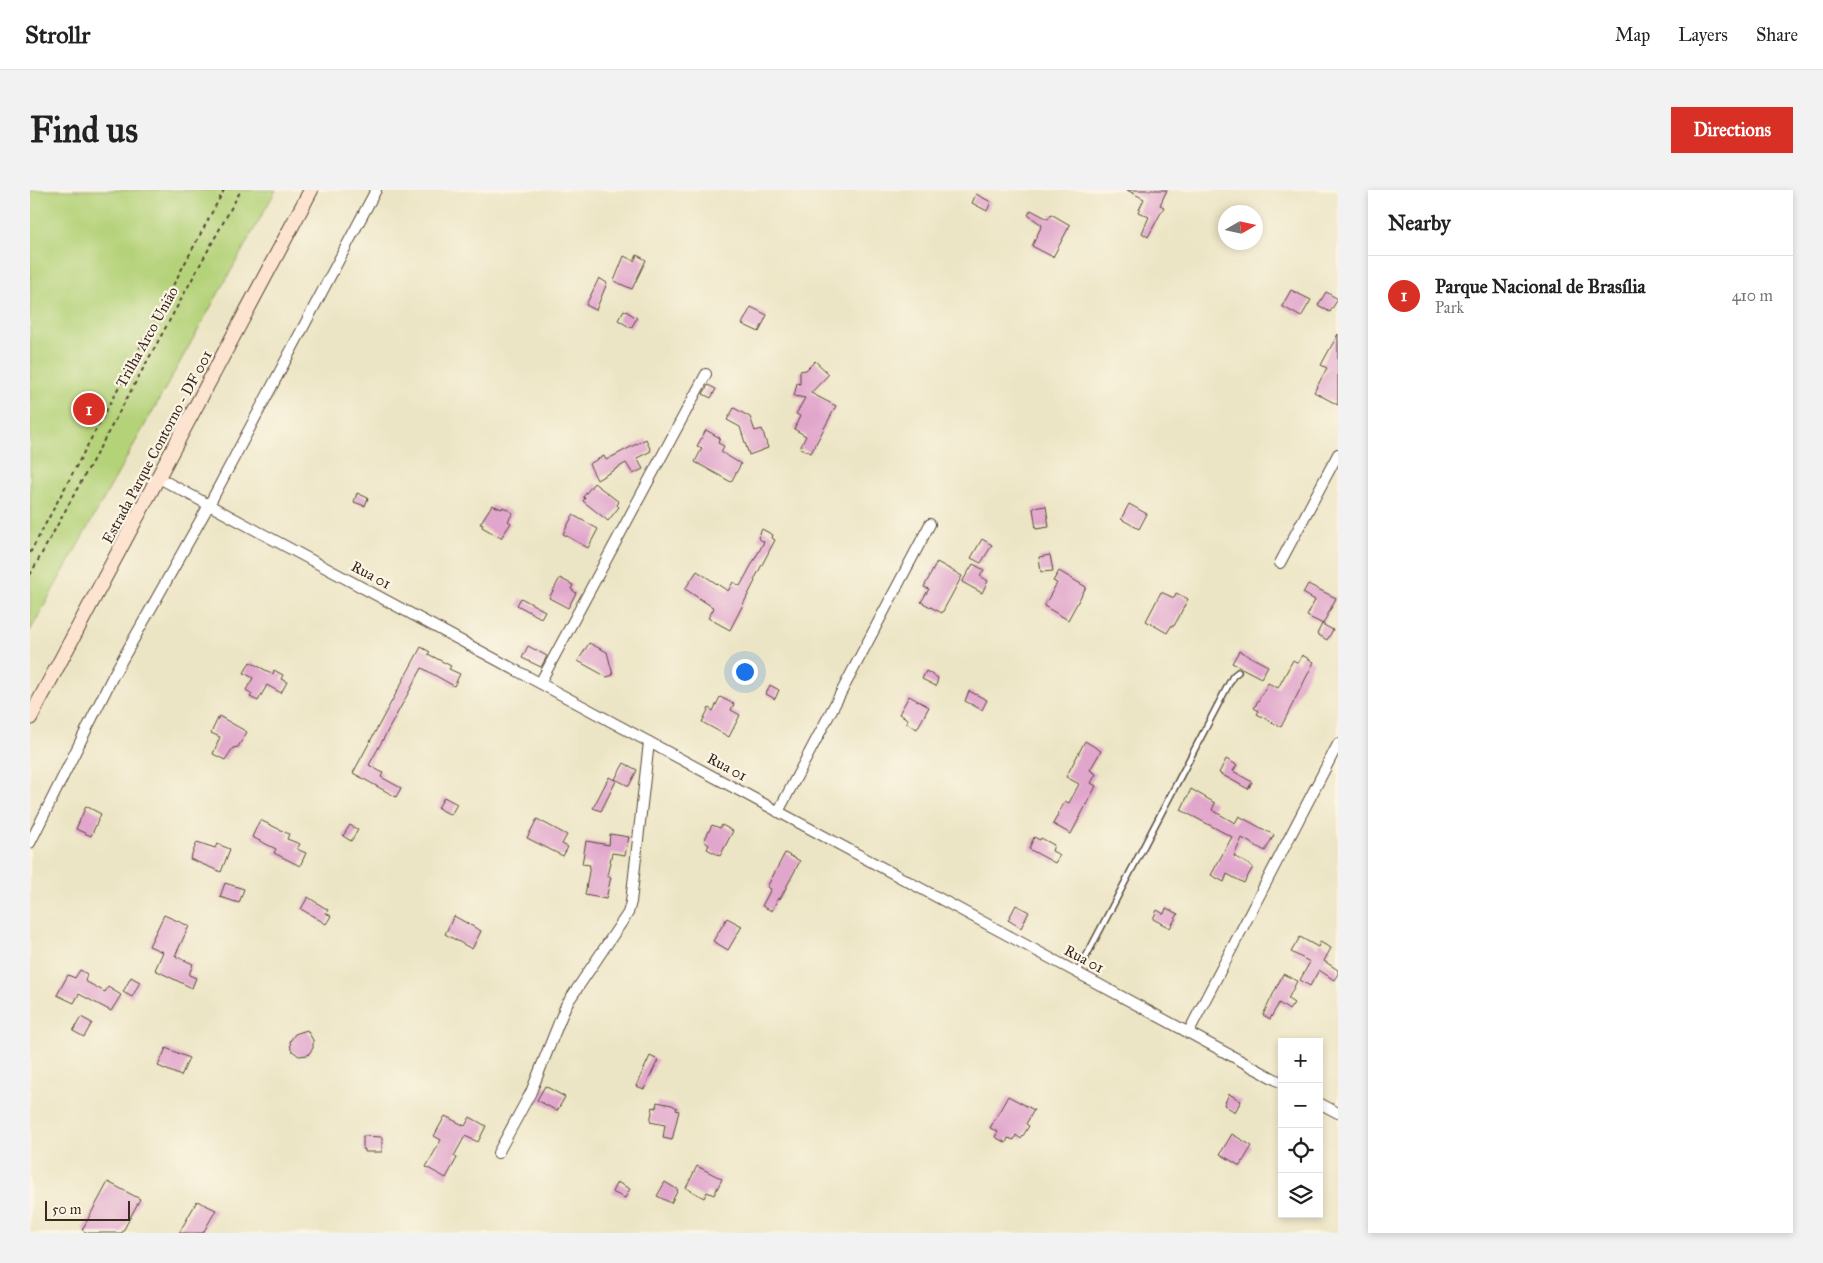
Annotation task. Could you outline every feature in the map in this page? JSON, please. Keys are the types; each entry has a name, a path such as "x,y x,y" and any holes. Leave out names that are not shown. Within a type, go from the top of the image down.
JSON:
{"main road":[{"name":"Estrada Parque Contorno - DF 001","path":"30,718 311,190"}],"street":[{"path":"30,843 113,676 209,505 376,190"},
{"path":"540,683 706,374"},
{"path":"1280,563 1338,454"},
{"name":"Rua 01","path":"159,478 1278,1081"},
{"path":"778,812 930,524"},
{"path":"498,1153 531,1092 566,1005 628,913 631,902 649,742"},
{"path":"1188,1033 1338,744"},
{"path":"1323,1105 1338,1114"}],"lane":[{"path":"1077,973 1233,676 1238,672"}],"path":[{"path":"30,553 224,190"},
{"name":"Trilha Arco União","path":"30,575 241,190"}],"green space":[{"path":"30,190 276,190 30,631"}],"building":[{"path":"1127,190 1167,190 1160,205 1164,207 1148,237 1142,233 1149,217 1138,212 1144,199"},
{"path":"976,194 991,202 987,211 972,203"},
{"path":"1031,210 1048,219 1051,214 1070,225 1053,257 1032,246 1042,225 1028,215"},
{"path":"637,255 646,260 632,289 614,281 624,256 634,261"},
{"path":"599,278 607,283 596,310 586,305"},
{"path":"1291,290 1311,300 1301,317 1282,306"},
{"path":"1326,292 1338,299 1330,312 1318,305"},
{"path":"751,307 767,315 759,332 742,324"},
{"path":"624,310 637,318 631,328 618,320"},
{"path":"1338,334 1338,405 1314,392 1327,368 1321,365"},
{"path":"815,361 829,374 811,393 836,406 811,453 800,448 806,436 794,429 800,416 796,414 805,398 794,396 797,383 800,384 800,371 806,370"},
{"path":"708,385 716,389 711,398 703,394"},
{"path":"734,408 750,417 755,431 762,429 768,448 749,455 740,427 727,420"},
{"path":"706,430 720,438 718,443 724,446 721,452 741,464 731,482 695,462 702,448 697,446"},
{"path":"646,439 651,451 637,458 643,469 633,474 626,463 597,480 589,464 604,456 606,460"},
{"path":"594,483 619,502 617,505 619,507 608,521 583,501 585,498 583,497"},
{"path":"357,493 368,498 365,506 354,502"},
{"path":"1129,504 1147,514 1139,529 1121,519"},
{"path":"492,505 502,509 503,507 513,513 508,521 511,523 501,538 480,524"},
{"path":"1046,506 1049,527 1036,529 1033,508"},
{"path":"573,515 598,529 588,548 563,534"},
{"path":"762,529 773,535 772,538 775,540 730,630 708,618 714,608 685,589 697,571 728,591 733,582 740,586 764,542 758,538"},
{"path":"982,539 992,545 981,563 971,558"},
{"path":"1050,555 1053,571 1041,572 1039,557"},
{"path":"937,562 962,576 942,613 921,602 929,589 924,587"},
{"path":"973,564 984,570 980,576 988,581 982,593 962,582"},
{"path":"1059,571 1086,587 1068,620 1044,606 1057,583 1053,581"},
{"path":"560,578 573,585 571,589 576,593 568,608 549,598"},
{"path":"1308,584 1336,598 1323,624 1307,616 1315,600 1303,593"},
{"path":"1161,592 1174,598 1176,593 1188,599 1174,626 1172,625 1167,633 1146,621"},
{"path":"521,598 545,611 541,618 517,605"},
{"path":"1322,624 1333,630 1327,640 1317,634"},
{"path":"589,643 607,652 613,675 607,677 578,661"},
{"path":"528,646 547,656 541,667 522,658"},
{"path":"421,647 430,652 428,654 451,666 449,669 460,674 454,686 422,668 369,765 383,773 381,777 401,788 396,797 353,773"},
{"path":"1239,651 1268,666 1261,678 1232,663"},
{"path":"1302,655 1314,662 1281,727 1257,714 1259,711 1254,708 1268,683 1278,688 1293,660 1298,663"},
{"path":"250,662 273,674 274,670 283,675 281,679 287,682 281,693 267,685 258,701 250,697 252,694 246,690 253,678 244,673"},
{"path":"926,671 938,678 936,686 922,679"},
{"path":"770,685 779,690 775,699 766,694"},
{"path":"969,691 987,700 982,710 965,701"},
{"path":"909,696 929,707 917,729 906,723 908,719 899,714"},
{"path":"720,697 734,704 731,710 740,715 729,737 702,722 709,708 713,711"},
{"path":"219,716 247,732 238,747 233,748 225,760 213,754 220,737 211,733"},
{"path":"1085,741 1101,751 1090,770 1096,774 1091,783 1096,786 1071,834 1053,824 1065,801 1069,803 1079,784 1066,777"},
{"path":"1226,759 1237,765 1233,771 1252,782 1248,789 1219,773"},
{"path":"624,763 637,770 629,786 615,779"},
{"path":"609,777 616,781 601,811 593,808"},
{"path":"1191,789 1215,803 1212,810 1235,823 1239,816 1274,835 1265,851 1242,838 1234,856 1253,867 1244,883 1227,874 1224,882 1211,875 1232,837 1181,810"},
{"path":"444,797 457,804 451,815 438,808"},
{"path":"86,806 101,814 91,836 76,829"},
{"path":"537,819 567,835 562,844 568,847 563,856 527,838"},
{"path":"260,820 289,834 287,839 300,844 297,849 306,853 300,866 274,853 276,849 252,837"},
{"path":"350,825 358,830 351,841 343,836"},
{"path":"712,825 720,828 722,825 733,831 720,856 707,849 709,845 704,841"},
{"path":"610,834 629,837 625,855 612,853 607,876 611,877 606,899 585,895 590,865 582,864 586,841 609,845"},
{"path":"1034,837 1040,840 1041,838 1054,845 1052,851 1060,855 1055,863 1029,849"},
{"path":"197,842 215,848 217,844 230,849 221,872 190,859"},
{"path":"785,853 800,861 772,911 762,906 771,889 767,887"},
{"path":"225,883 244,889 239,903 220,897"},
{"path":"308,897 328,910 326,913 331,916 326,924 301,909"},
{"path":"1016,905 1029,912 1021,928 1008,920"},
{"path":"1166,908 1178,914 1170,928 1153,919 1157,910 1164,914"},
{"path":"164,915 189,926 175,956 193,964 189,975 196,978 192,988 155,970 163,952 149,946"},
{"path":"454,916 481,931 472,949 445,934"},
{"path":"727,918 742,926 728,950 713,941"},
{"path":"1300,937 1318,947 1320,942 1331,948 1324,961 1338,970 1334,980 1319,970 1310,986 1300,980 1310,962 1291,952"},
{"path":"80,970 87,974 85,981 105,992 108,987 121,995 111,1011 79,994 74,1003 57,995 68,975 75,978"},
{"path":"1283,974 1297,981 1288,999 1294,1003 1289,1010 1279,1003 1270,1019 1263,1015"},
{"path":"131,977 140,982 132,997 123,992"},
{"path":"81,1017 92,1023 84,1037 73,1031"},
{"path":"307,1030 313,1040 313,1048 308,1055 299,1056 291,1050 290,1041 295,1034"},
{"path":"166,1048 189,1058 181,1076 158,1066"},
{"path":"650,1056 658,1060 644,1089 636,1086"},
{"path":"545,1086 565,1097 557,1111 537,1100"},
{"path":"1229,1094 1241,1101 1235,1112 1224,1105"},
{"path":"1008,1096 1034,1110 1026,1124 1029,1126 1021,1139 1016,1135 1014,1140 1008,1138 1006,1143 995,1137 998,1132 990,1128"},
{"path":"657,1102 672,1105 679,1111 672,1140 663,1138 665,1125 650,1122 653,1107 656,1108"},
{"path":"445,1116 465,1126 470,1117 486,1126 478,1142 465,1136 454,1156 457,1158 446,1178 426,1167 441,1140 434,1136"},
{"path":"1232,1134 1252,1146 1240,1166 1220,1154"},
{"path":"363,1136 382,1137 382,1152 365,1152 365,1149 363,1150"},
{"path":"697,1166 722,1179 714,1195 707,1192 704,1198 686,1188"},
{"path":"108,1182 140,1199 122,1233 88,1233 82,1230"},
{"path":"617,1182 630,1189 625,1198 612,1192"},
{"path":"665,1182 678,1190 671,1203 657,1196"},
{"path":"197,1201 216,1210 203,1233 179,1233"}],"place":[{"name":"Parque Nacional de Brasília","path":"89,409"}]}
